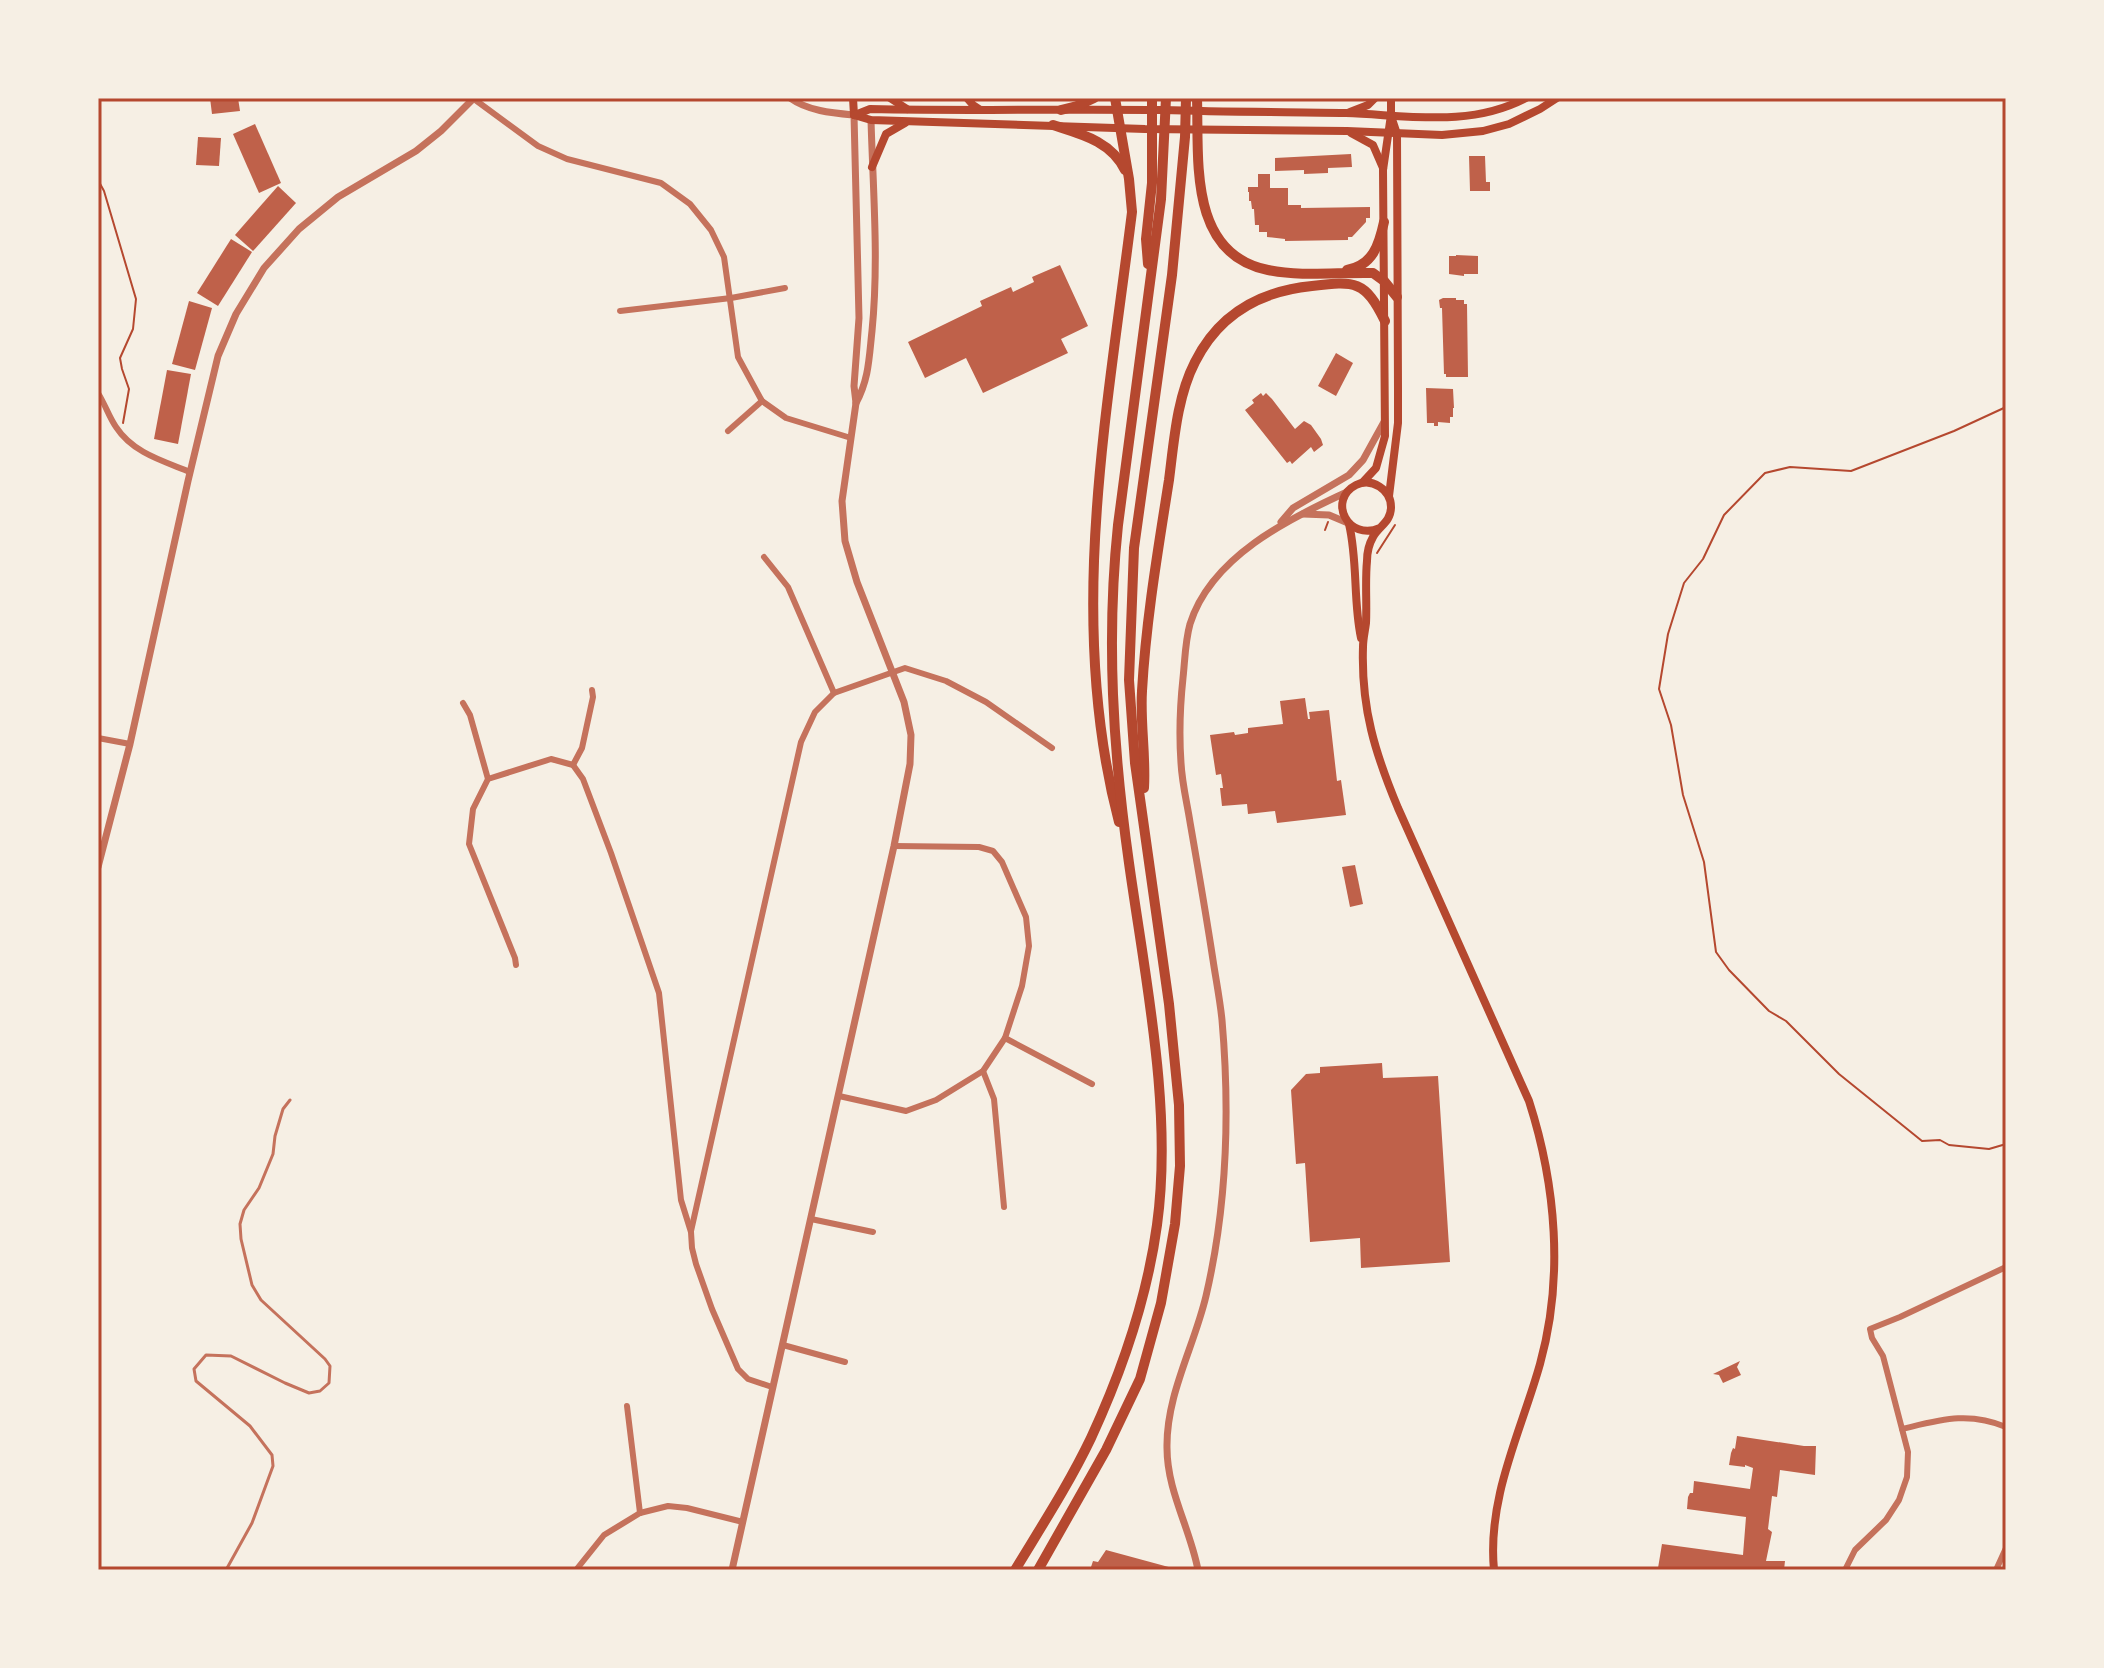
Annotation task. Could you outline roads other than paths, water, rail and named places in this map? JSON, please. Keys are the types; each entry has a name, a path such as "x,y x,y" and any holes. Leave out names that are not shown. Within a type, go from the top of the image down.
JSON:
{"highway":[{"path":"1061,110 1094,98"},
{"path":"1115,98 1132,212 1096,502 1092,593 1102,736 1110,788 1129,862"},
{"path":"1149,293 1146,239 1152,183 1152,98"},
{"path":"1015,1570 1090,1440 1121,1367 1141,1301 1157,1224 1161,1166 1160,1106 1114,735 1112,679 1113,586 1118,525 1161,199 1166,98"},
{"path":"1038,1570 1106,1450 1140,1379 1161,1303 1175,1224 1180,1166 1179,1105 1169,1004 1135,763 1129,680 1132,579 1172,275 1186,98"},
{"path":"1197,98 1202,200 1209,222 1226,249 1244,262 1270,271 1373,273 1397,297"},
{"path":"1053,125 1106,145 1120,159 1129,179"},
{"path":"1337,272 1355,269 1370,260 1384,222"},
{"path":"1142,810 1146,763 1142,716 1144,651 1176,428 1185,388 1196,359 1217,330 1239,310 1279,291 1352,284 1369,293 1385,321"}],"main road":[{"path":"853,98 854,115"},
{"path":"890,98 908,110"},
{"path":"943,110 955,105 959,98"},
{"path":"967,98 984,111"},
{"path":"1345,113 1368,105 1375,98"},
{"path":"1391,98 1398,423 1389,496 1391,510 1373,537 1367,560 1363,645 1367,717 1379,763 1529,1101 1540,1135 1552,1202 1554,1267 1547,1333 1500,1487 1493,1535 1494,1570"},
{"path":"854,115 870,104 908,110 1146,110 1441,118 1471,116 1505,108 1526,98"},
{"path":"854,115 871,120 1442,135 1483,131 1526,117 1557,98"},
{"path":"870,104 871,120"},
{"path":"872,167 886,134 910,121"},
{"path":"1347,131 1373,145 1383,170"},
{"path":"1363,645 1358,624 1356,571 1343,504 1348,491 1362,483 1376,468 1385,436 1383,170 1392,134"},
{"path":"1362,483 1378,485 1389,496"},
{"path":"1348,523 1360,531 1380,528"}],"street":[{"path":"98,867 130,744 218,356 236,314 264,268 299,229 338,197 416,151 474,98 538,146 567,159 661,183 690,204 711,230 724,257 738,357 762,401 786,418 851,438"},
{"path":"732,1570 910,764 911,735 904,702 857,582 845,541 842,501 856,403 854,386 860,289 854,115 827,113 790,98"},
{"path":"856,403 865,387 873,319 875,250 871,120"},
{"path":"620,311 731,298 785,288"},
{"path":"98,393 115,426 129,443 150,457 190,472"},
{"path":"728,431 762,401"},
{"path":"1276,527 1293,508 1349,475 1363,460 1385,420"},
{"path":"1198,1570 1172,1488 1167,1456 1168,1422 1174,1395 1196,1335 1214,1261 1226,1134 1222,1016 1181,765 1181,699 1186,640 1204,594 1226,567 1276,527 1348,491"},
{"path":"1297,515 1329,515 1348,523"},
{"path":"764,557 788,587 834,693"},
{"path":"691,1232 801,742 815,712 834,693 905,668 946,681 986,702 1052,748"},
{"path":"573,765 582,748 592,690"},
{"path":"463,703 470,715 488,779 473,809 469,844 516,965"},
{"path":"98,738 130,744"},
{"path":"488,779 551,759 573,765 583,779 659,993 681,1200 691,1232 696,1264 738,1369 748,1379 772,1387"},
{"path":"839,1096 906,1111 936,1100 983,1071 1005,1038 1022,986 1029,946 1026,917 1002,862 993,851 979,847 894,846"},
{"path":"1005,1038 1092,1084"},
{"path":"983,1071 994,1099 1004,1207"},
{"path":"811,1219 873,1232"},
{"path":"1845,1570 1855,1550 1886,1520 1899,1500 1907,1477 1908,1452 1883,1356 1870,1329 2006,1267"},
{"path":"783,1345 845,1362"},
{"path":"627,1406 640,1513"},
{"path":"1902,1429 1947,1419 1970,1418 2006,1427"},
{"path":"576,1570 604,1535 640,1513 668,1506 743,1522"},
{"path":"1996,1570 2006,1548"}],"lane":[{"path":"226,1570 252,1523 273,1466 272,1455 250,1426 196,1381 194,1369 206,1355 231,1356 309,1393 320,1391 329,1383 330,1366 325,1359 261,1300 252,1285 241,1239 240,1224 244,1210 259,1188 273,1154 283,1109 290,1100"}]}
